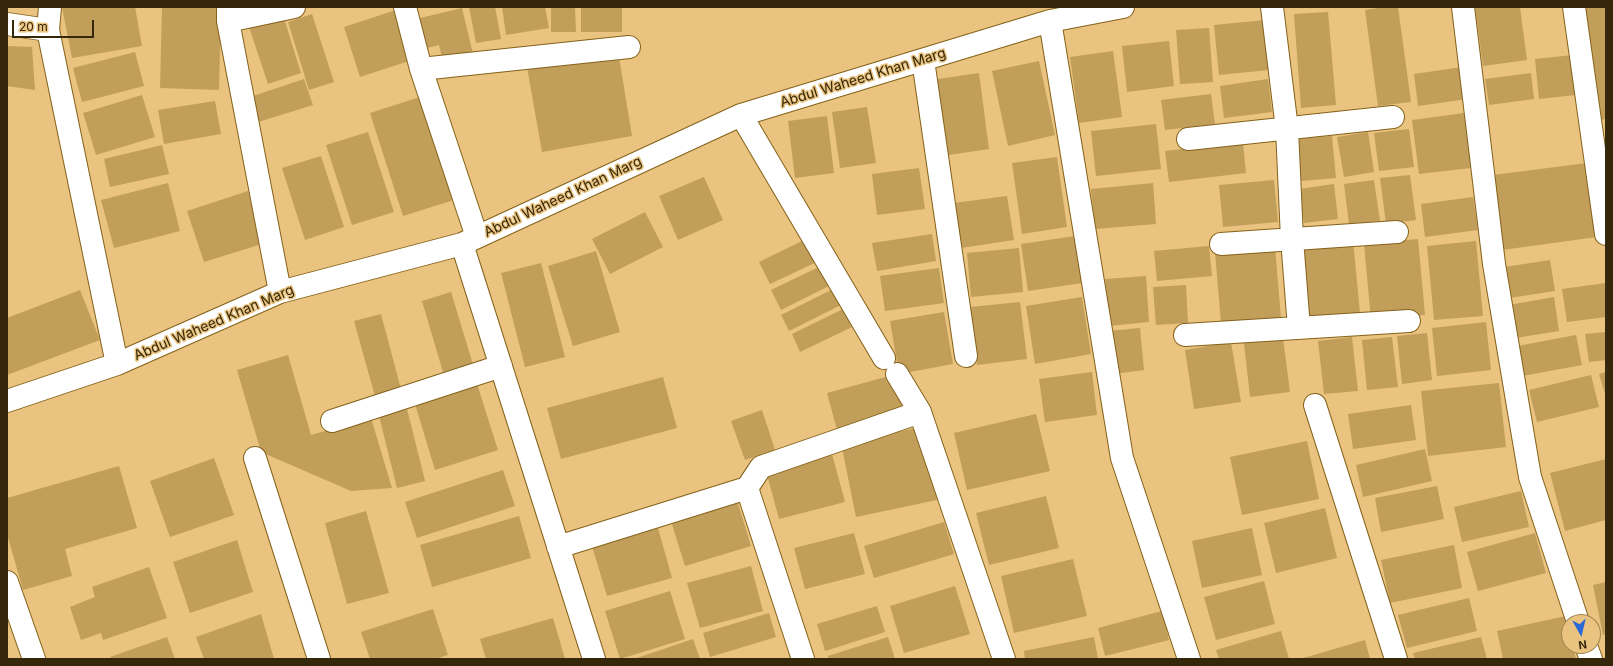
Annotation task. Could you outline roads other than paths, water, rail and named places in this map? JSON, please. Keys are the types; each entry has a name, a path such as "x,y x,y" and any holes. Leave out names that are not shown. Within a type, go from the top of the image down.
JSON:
{"street":[{"path":"50,7 48,30 117,364"},
{"path":"280,292 228,14 294,7"},
{"path":"405,7 421,69 470,240 501,366 594,659"},
{"name":"Abdul Waheed Khan Marg","path":"7,401 117,364 280,292 470,240 741,115 1050,21 1123,7"},
{"path":"1272,7 1287,129 1292,239 1299,328"},
{"path":"1463,7 1494,264 1530,477 1575,614"},
{"path":"1574,7 1606,234"},
{"path":"1050,21 1122,458 1190,659"},
{"path":"7,24 48,30"},
{"path":"421,69 629,47"},
{"path":"923,60 966,356"},
{"path":"741,115 920,412 1004,659"},
{"path":"1188,139 1393,117"},
{"path":"1221,244 1397,232"},
{"path":"1185,335 1410,321"},
{"path":"332,421 501,366"},
{"path":"1315,405 1396,659"},
{"path":"558,548 747,488 762,467 920,412"},
{"path":"255,458 319,659"},
{"path":"747,488 803,659"},
{"path":"7,582 34,659"}]}
